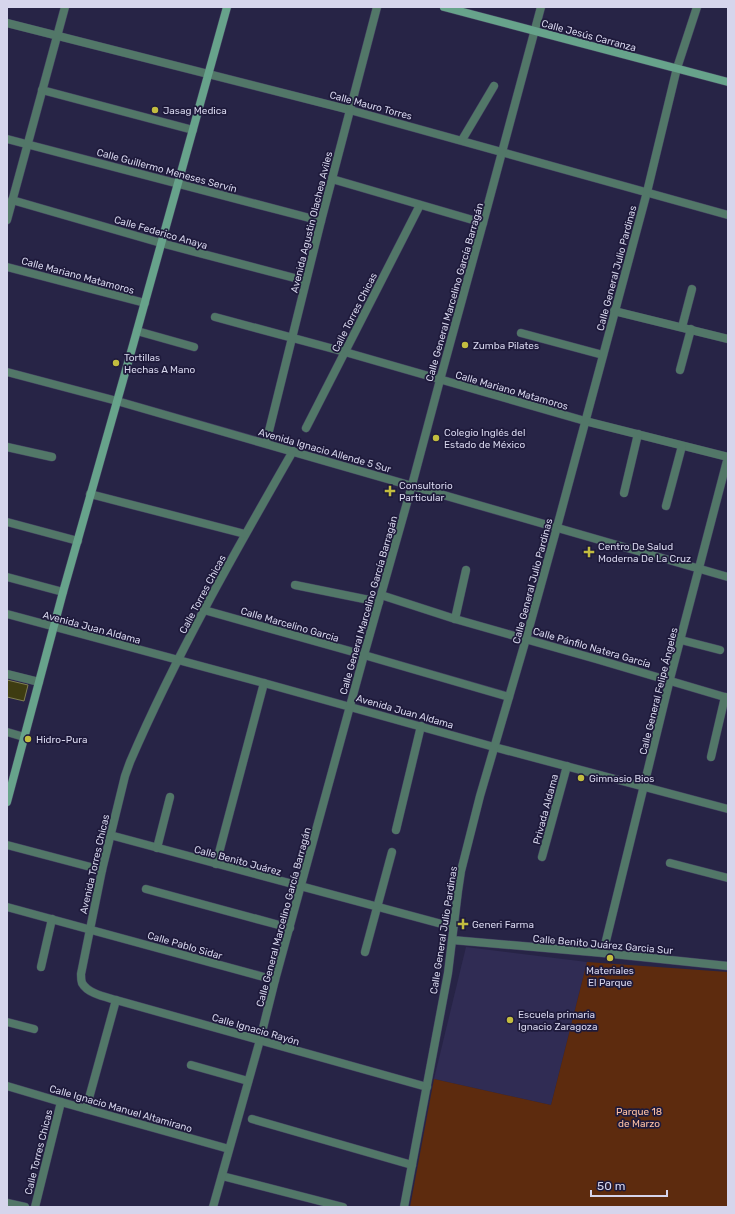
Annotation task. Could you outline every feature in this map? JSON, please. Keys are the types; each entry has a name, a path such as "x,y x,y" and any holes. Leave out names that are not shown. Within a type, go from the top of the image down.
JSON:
{"street":[{"path":"7,220 65,7"},
{"path":"7,802 90,494 145,303 227,7"},
{"name":"Avenida Agustin Olachea Aviles","path":"266,443 321,221 377,7"},
{"name":"Calle Jesús Carranza","path":"444,7 728,82"},
{"name":"Calle General Marcelino García Barragán","path":"213,1207 484,224 541,7"},
{"name":"Calle General Julio Pardinas","path":"404,1207 448,973 453,927 462,872 494,747 557,527 647,192 677,68 697,7"},
{"name":"Calle Mauro Torres","path":"7,23 350,110 728,214"},
{"path":"462,140 494,86"},
{"path":"42,90 193,130"},
{"name":"Calle Guillermo Meneses Servín","path":"7,139 321,221"},
{"path":"332,179 484,224"},
{"name":"Calle Federico Anaya","path":"12,200 306,281"},
{"name":"Calle Torres Chicas","path":"306,428 420,205"},
{"name":"Calle Mariano Matamoros","path":"7,267 145,303"},
{"path":"682,327 692,289"},
{"path":"614,311 728,339"},
{"name":"Calle Mariano Matamoros","path":"215,317 345,352 585,421 728,458"},
{"path":"680,370 691,329"},
{"path":"137,331 194,347"},
{"path":"520,333 602,355"},
{"name":"Avenida Ignacio Allende 5 Sur","path":"7,372 266,443 728,577"},
{"path":"624,493 638,434"},
{"path":"7,446 52,457"},
{"path":"666,506 682,446"},
{"name":"Calle Torres Chicas","path":"136,749 178,660 204,610 292,451"},
{"name":"Calle General Felipe Ángeles","path":"603,953 670,681 728,458"},
{"path":"90,494 245,534"},
{"path":"7,522 78,540"},
{"path":"455,619 466,570"},
{"path":"7,577 63,592"},
{"name":"Calle Pánfilo Natera García","path":"295,585 380,599 526,638 726,698"},
{"name":"Calle Marcelino Garcia","path":"204,610 509,697"},
{"name":"Avenida Juan Aldama","path":"7,614 350,706 494,747 728,809"},
{"path":"681,640 720,650"},
{"path":"7,674 39,682"},
{"path":"216,864 264,683"},
{"path":"711,757 726,698"},
{"path":"396,830 421,726"},
{"path":"7,732 24,737"},
{"name":"Avenida Torres Chicas","path":"83,984 81,974 102,870 125,776 136,749"},
{"name":"Privada Aldama","path":"542,857 567,766"},
{"path":"157,848 170,797"},
{"name":"Calle Benito Juárez","path":"110,835 453,927"},
{"path":"7,845 102,870"},
{"path":"365,952 392,852"},
{"path":"670,863 728,878"},
{"path":"146,889 290,928"},
{"name":"Calle Pablo Sidar","path":"7,907 275,980"},
{"path":"41,966 52,919"},
{"name":"Calle Benito Juárez Garcia Sur","path":"452,940 603,953 728,966"},
{"name":"Calle Ignacio Rayón","path":"83,984 94,992 116,1000 427,1087"},
{"path":"86,1109 116,1000"},
{"path":"7,1022 34,1029"},
{"path":"191,1065 248,1081"},
{"name":"Calle Ignacio Manuel Altamirano","path":"7,1086 229,1149"},
{"name":"Calle Torres Chicas","path":"35,1207 61,1102"},
{"path":"252,1119 412,1165"},
{"path":"222,1176 343,1207"},
{"path":"7,1202 24,1207"}],"shaded area":[{"name":"Escuela primaria Ignacio Zaragoza","path":"466,947 587,962 551,1105 434,1079"}],"green space":[{"name":"Parque 18 de Marzo","path":"587,962 728,972 728,1207 410,1207 434,1079 551,1105"}],"building":[{"path":"7,680 28,685 24,701 7,697"}],"place":[{"name":"Jasag Medica","path":"155,110"},
{"name":"Zumba Pilates","path":"465,345"},
{"name":"Tortillas Hechas A Mano","path":"116,363"},
{"name":"Colegio Inglés del Estado de México","path":"436,438"},
{"name":"Consultorio Particular","path":"390,491"},
{"name":"Centro De Salud Moderna De La Cruz","path":"589,552"},
{"name":"Hidro-Pura","path":"28,739"},
{"name":"Gimnasio Bios","path":"581,778"},
{"name":"Generi Farma","path":"463,924"},
{"name":"Materiales El Parque","path":"610,958"},
{"name":"Escuela primaria Ignacio Zaragoza","path":"510,1020"}]}
